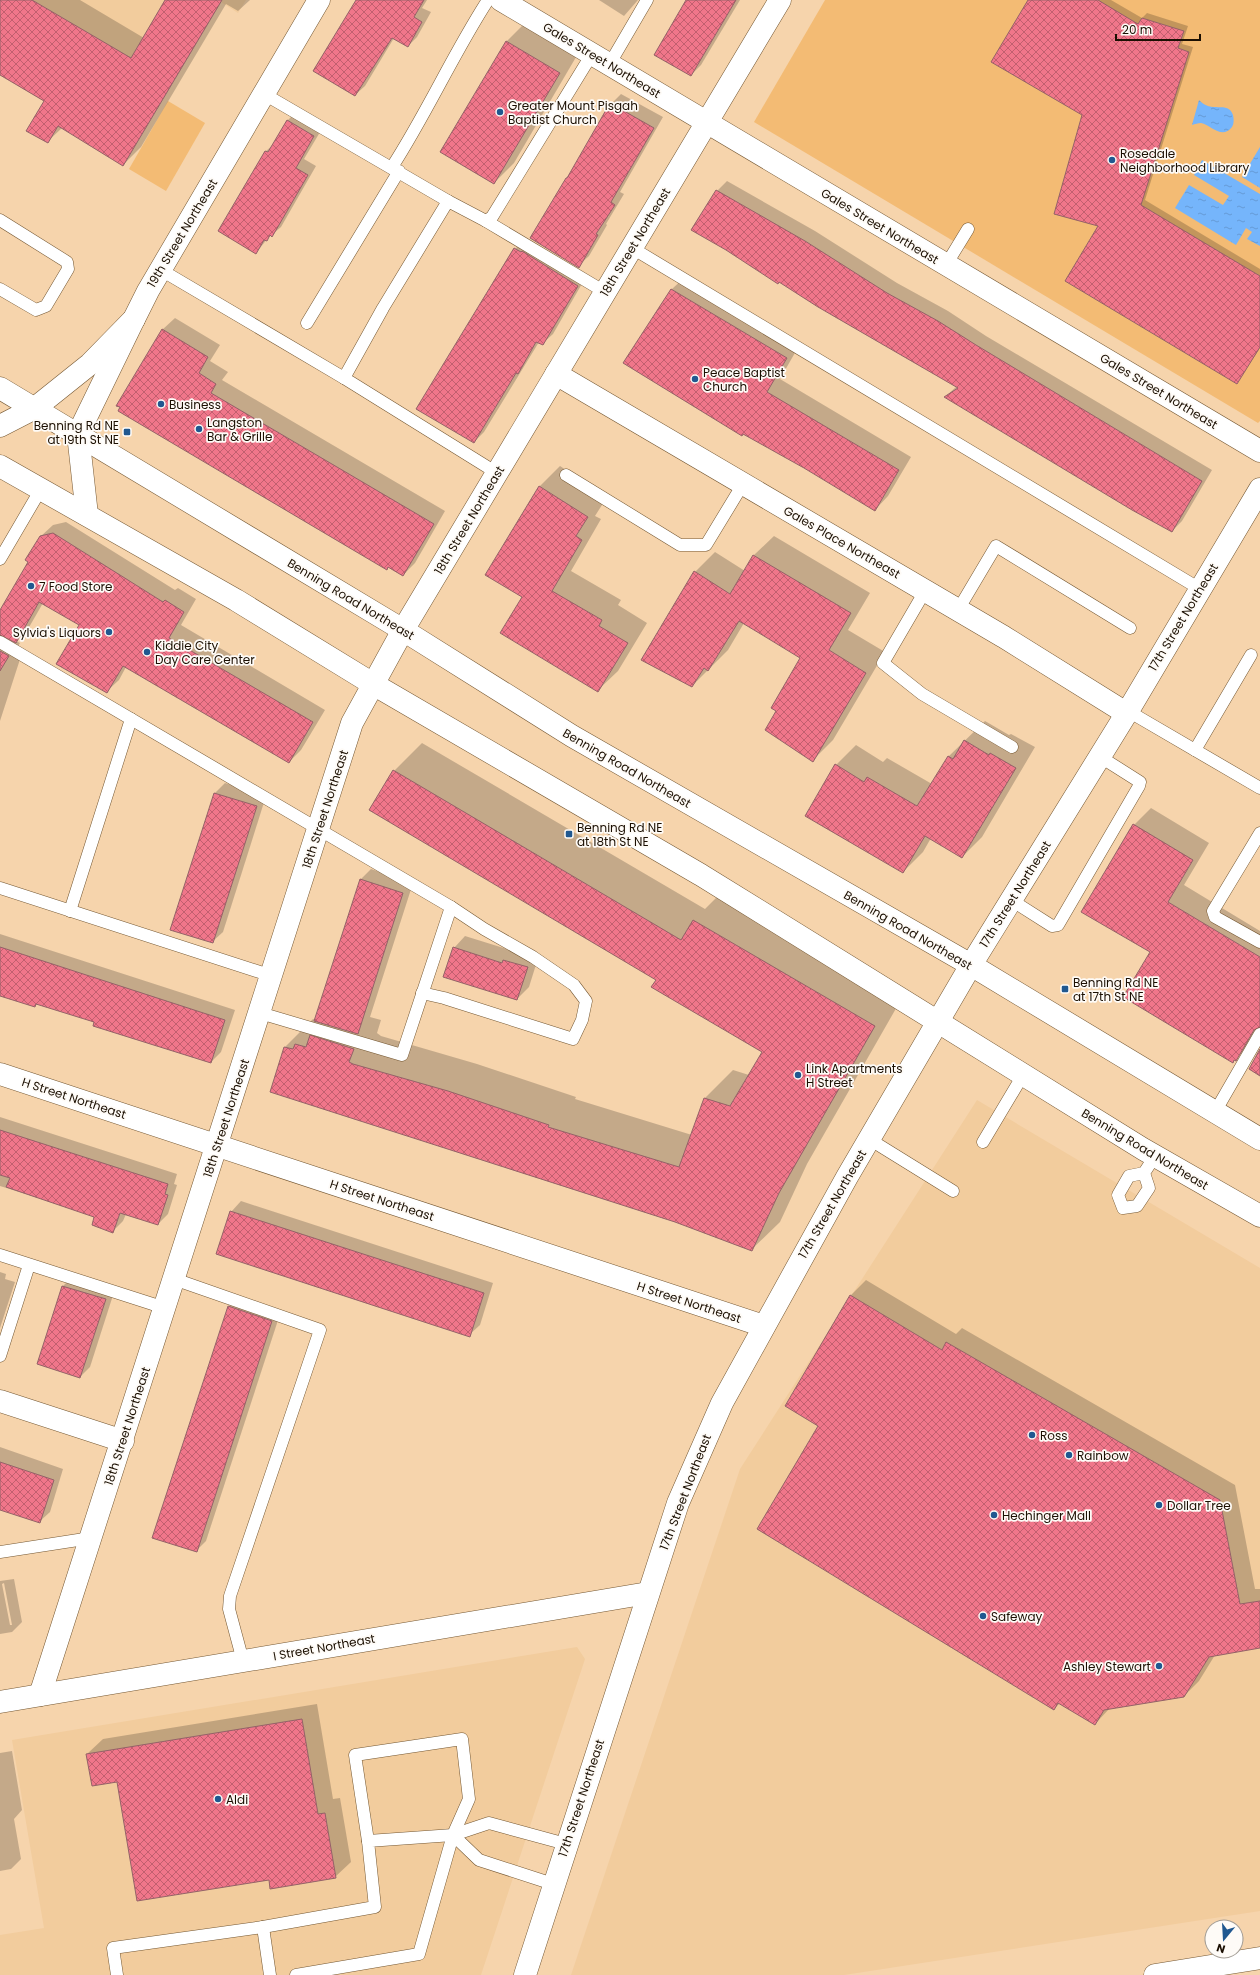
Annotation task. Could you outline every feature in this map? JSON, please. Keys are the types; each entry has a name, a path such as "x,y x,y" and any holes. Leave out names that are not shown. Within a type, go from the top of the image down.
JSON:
{"main road":[{"name":"19th Street Northeast","path":"0,426 35,408 90,364 134,319 148,291 319,0"},
{"name":"Gales Street Northeast","path":"500,0 1260,451"},
{"name":"18th Street Northeast","path":"40,1695 352,723 403,630 780,0"},
{"path":"87,515 78,434 134,319"},
{"name":"Gales Place Northeast","path":"556,374 958,610 1127,712"},
{"name":"Benning Road Northeast","path":"0,388 403,630 572,736 971,965 1260,1139"},
{"name":"Benning Road Northeast","path":"0,466 236,600 373,684 702,875 1023,1076 1149,1164 1260,1216"},
{"name":"17th Street Northeast","path":"525,1975 566,1844 678,1503 706,1436 764,1326 869,1139 939,1022 971,965 1127,712 1260,489"},
{"name":"H Street Northeast","path":"0,1074 764,1326"},
{"path":"0,1401 123,1440"},
{"name":"I Street Northeast","path":"0,1702 648,1593"},
{"path":"1155,1975 1258,1961"}],"lane":[{"path":"307,323 395,169 454,56 488,0"},
{"path":"486,221 492,217 600,60 647,0"},
{"path":"264,94 448,201 486,221 605,292"},
{"path":"344,378 383,308 448,201"},
{"path":"0,220 67,262 68,268 46,306 36,310 0,289"},
{"path":"946,265 968,229"},
{"path":"632,248 1200,589"},
{"path":"161,270 344,378 497,473"},
{"path":"566,475 680,544 706,544 743,484"},
{"path":"0,559 41,489"},
{"path":"958,610 996,546 1130,628"},
{"path":"925,591 883,663 922,694 1012,747"},
{"path":"0,642 451,907 484,929 533,957 574,985 586,1001 582,1020 573,1040 444,998 422,993"},
{"path":"1195,750 1251,655"},
{"path":"1127,712 1260,788"},
{"path":"70,911 131,719"},
{"path":"1011,900 1052,926 1058,925 1140,782 1100,756"},
{"path":"1260,833 1213,911 1215,917 1260,942"},
{"path":"0,888 272,976"},
{"path":"260,1013 402,1055 451,907"},
{"path":"1215,1112 1260,1034"},
{"path":"983,1142 1023,1076"},
{"path":"869,1139 953,1191"},
{"path":"0,1255 165,1308"},
{"path":"0,1356 29,1265"},
{"path":"174,1279 320,1330 230,1596 229,1609 243,1661"},
{"path":"0,1552 91,1538"},
{"path":"117,1975 113,1948 264,1927 375,1907 368,1841 355,1755 462,1739 469,1799 453,1835 419,1954 296,1975"},
{"path":"368,1841 453,1835 489,1823 566,1844"},
{"path":"453,1835 479,1860 554,1884"},
{"path":"264,1927 270,1975"}],"shaded area":[{"path":"0,0 246,0 238,13 221,2 123,166 82,141 90,129 0,75"},
{"path":"825,0 1260,0 1260,421 1258,423 754,122"},
{"path":"168,101 205,123 166,191 129,169"},
{"path":"977,1100 1260,1268 1260,1911 844,1975 571,1975 740,1469"},
{"path":"577,1647 585,1659 481,1975 0,1975 0,1935 44,1928 12,1740"}],"water":[{"path":"1199,100 1209,106 1223,107 1231,111 1234,118 1232,127 1228,131 1220,132 1201,123 1192,125"},
{"path":"1260,147 1260,188 1242,177"},
{"path":"1202,160 1260,194 1260,246 1247,239 1252,232 1246,228 1236,245 1175,208 1189,185 1223,205 1229,196 1194,175"}],"building":[{"path":"0,0 32,0 131,58 165,0 222,0 123,166 58,126 48,143 26,131 44,101 0,75"},
{"path":"356,0 424,0 414,17 422,22 408,47 392,38 355,96 313,71"},
{"path":"686,0 736,0 691,76 654,55"},
{"name":"Rosedale Neighborhood Library","path":"1028,0 1098,0 1138,24 1142,18 1184,31 1178,48 1189,52 1141,205 1260,276 1260,347 1237,384 1065,281 1098,226 1054,214 1082,115 991,62"},
{"name":"Greater Mount Pisgah Baptist Church","path":"506,41 560,73 494,184 440,152"},
{"path":"610,103 654,128 611,202 615,205 596,234 598,235 579,268 530,238 567,178"},
{"path":"287,120 314,136 296,168 308,175 272,237 270,235 267,241 264,240 256,254 218,231 265,151 268,152"},
{"path":"716,190 805,241 887,293 938,321 1202,481 1172,532 1132,510 944,397 958,388 818,307 779,282 778,284 726,250 691,230"},
{"path":"514,248 521,252 522,251 578,286 543,345 536,342 518,374 516,373 474,443 416,409"},
{"path":"671,289 787,358 767,392 899,470 875,511 804,468 743,434 742,436 623,363"},
{"path":"162,329 208,357 199,373 216,384 211,393 434,524 403,576 388,567 387,570 118,411 120,407 116,406"},
{"path":"539,486 588,517 576,536 582,540 552,591 602,620 599,626 628,643 598,692 500,633 522,597 485,575"},
{"path":"53,533 163,602 165,600 184,612 169,638 313,722 289,763 123,666 107,693 56,664 79,625 39,602 16,643 0,635 0,610 28,562 25,560 40,536"},
{"path":"753,555 851,613 829,650 866,673 813,762 765,730 776,711 771,708 800,658 739,621 708,671 704,668 692,687 641,660 694,571 730,594"},
{"path":"0,651 9,656 0,671"},
{"path":"964,740 989,755 990,753 1016,768 962,858 925,836 903,873 805,816 835,764 864,782 867,777 917,806 948,756 953,759"},
{"path":"393,770 681,940 693,920 875,1026 779,1193 752,1251 675,1222 270,1092 284,1047 293,1049 295,1044 306,1047 310,1035 354,1049 349,1062 353,1064 448,1091 549,1125 548,1127 679,1167 704,1098 730,1106 762,1052 651,987 656,980 369,810"},
{"path":"214,793 257,806 213,943 170,930"},
{"path":"1133,824 1193,860 1168,902 1260,957 1260,1027 1254,1030 1236,1061 1234,1060 1233,1063 1123,997 1150,952 1081,912"},
{"path":"360,879 403,893 358,1034 314,1021"},
{"path":"0,947 225,1020 211,1063 93,1026 94,1022 36,1004 35,1007 0,996"},
{"path":"453,947 502,963 503,960 528,967 517,1000 443,977"},
{"path":"1260,1049 1260,1076 1249,1069"},
{"path":"0,1130 168,1184 165,1194 168,1195 158,1225 120,1213 113,1233 92,1225 94,1217 6,1187 10,1178 0,1175"},
{"path":"230,1211 484,1293 470,1337 216,1254"},
{"path":"62,1286 106,1299 80,1378 37,1364"},
{"name":"Hechinger Mall","path":"850,1295 942,1350 946,1342 1220,1500 1240,1604 1260,1601 1260,1648 1209,1657 1184,1697 1104,1710 1095,1725 1058,1703 1054,1710 757,1529 818,1426 785,1406"},
{"path":"228,1306 272,1321 197,1552 152,1538"},
{"path":"0,1462 54,1480 40,1523 0,1510"},
{"name":"Aldi","path":"302,1719 318,1814 325,1813 336,1878 270,1889 269,1880 137,1901 117,1782 92,1786 86,1754"}],"place":[{"name":"Greater Mount Pisgah Baptist Church","path":"500,112"},
{"name":"Rosedale Neighborhood Library","path":"1112,160"},
{"name":"Peace Baptist Church","path":"695,379"},
{"name":"Business","path":"161,404"},
{"name":"Langston Bar & Grille","path":"199,429"},
{"name":"Benning Rd NE at 19th St NE","path":"127,432"},
{"name":"7 Food Store","path":"31,586"},
{"name":"Sylvia's Liquors","path":"109,632"},
{"name":"Kiddie City Day Care Center","path":"147,652"},
{"name":"Benning Rd NE at 18th St NE","path":"569,834"},
{"name":"Benning Rd NE at 17th St NE","path":"1065,989"},
{"name":"Link Apartments H Street","path":"798,1075"},
{"name":"Ross","path":"1032,1435"},
{"name":"Rainbow","path":"1069,1455"},
{"name":"Dollar Tree","path":"1159,1505"},
{"name":"Hechinger Mall","path":"994,1515"},
{"name":"Safeway","path":"983,1616"},
{"name":"Ashley Stewart","path":"1159,1666"},
{"name":"Aldi","path":"218,1799"}]}
